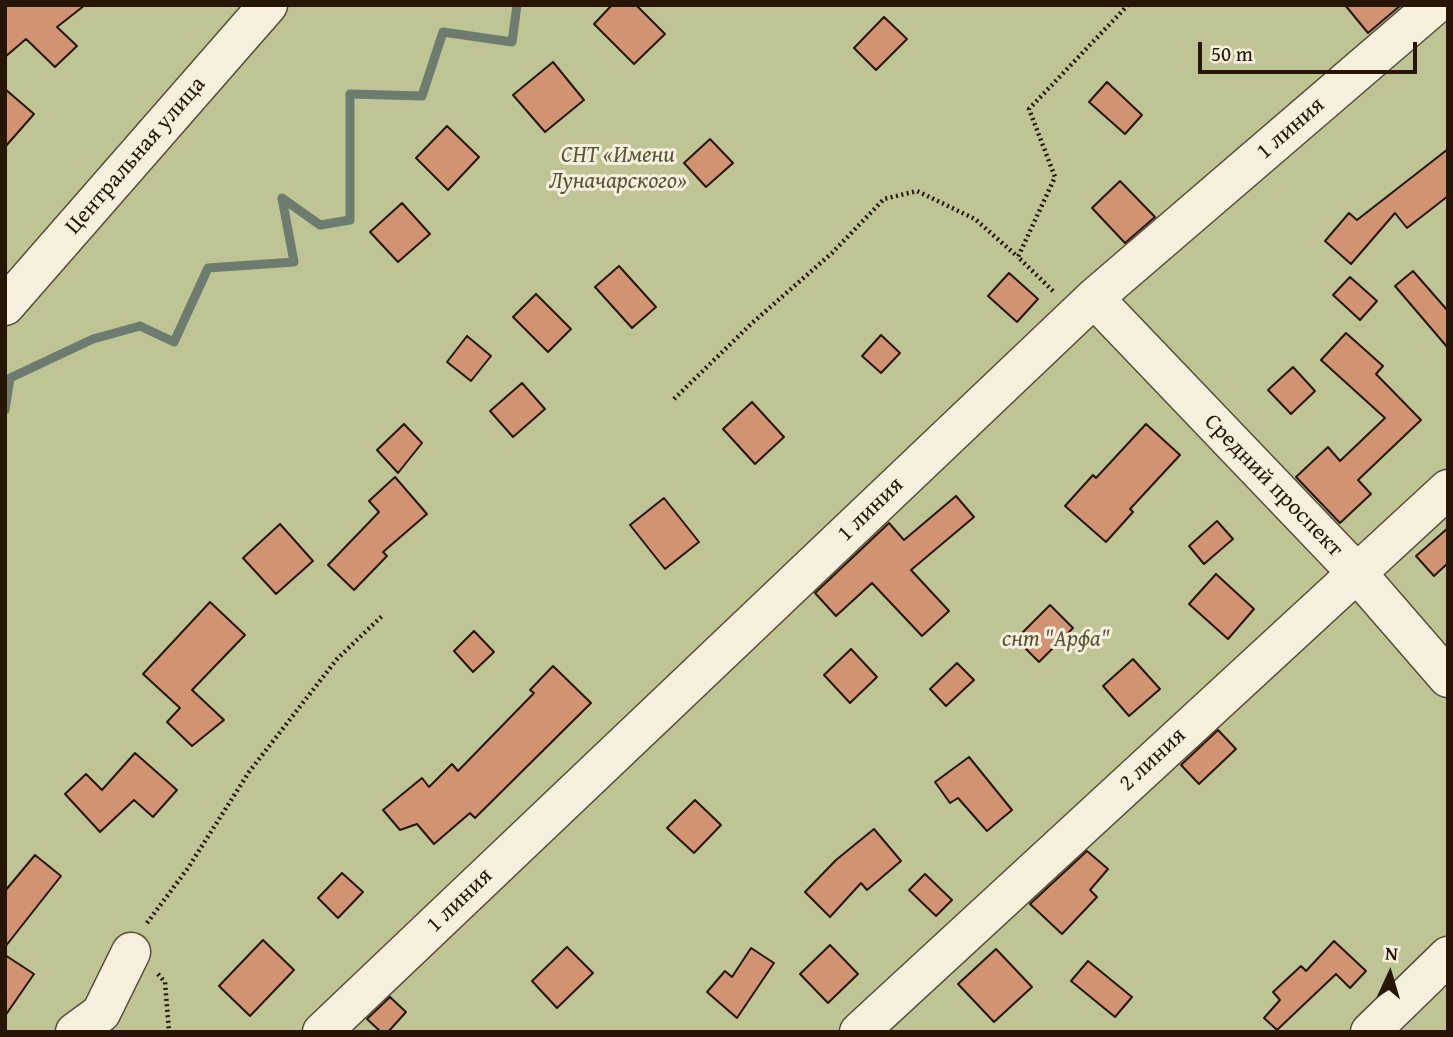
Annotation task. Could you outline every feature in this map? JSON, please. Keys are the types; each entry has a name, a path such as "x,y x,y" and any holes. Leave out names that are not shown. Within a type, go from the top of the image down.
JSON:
{"street":[{"name":"Центральная улица","path":"5,306 268,5"},
{"name":"1 линия","path":"322,1032 1086,306 1435,5"},
{"name":"Средний проспект","path":"1086,306 1356,572 1448,678"},
{"name":"2 линия","path":"859,1032 1448,489"},
{"path":"75,1032 100,1013 131,952"},
{"path":"1370,1032 1448,956"}],"path":[{"path":"1018,257 1055,177 1029,109 1128,5"},
{"path":"674,399 751,324 832,253 884,199 917,191 975,219 1018,257 1086,306"},
{"path":"169,1032 165,982 149,962 131,952 153,912 188,868 249,772 337,659 382,616"}],"green space":[{"path":"5,5 1448,5 1448,1032 5,1032"}],"building":[{"path":"5,5 85,5 57,27 77,46 55,67 26,39 5,57"},
{"path":"612,5 636,5 665,34 634,64 594,24"},
{"path":"1345,5 1401,5 1368,33"},
{"path":"884,17 907,39 876,70 854,48"},
{"path":"553,62 584,100 545,132 513,95"},
{"path":"1107,82 1142,115 1125,134 1089,102"},
{"path":"5,89 34,114 5,147"},
{"path":"447,126 479,157 448,190 416,158"},
{"path":"710,139 733,163 706,187 684,163"},
{"path":"1448,149 1448,196 1407,228 1395,213 1351,264 1325,241 1349,213 1357,220"},
{"path":"1120,181 1155,217 1125,243 1092,208"},
{"path":"402,203 430,234 398,262 370,232"},
{"path":"619,266 656,307 632,328 595,287"},
{"path":"1413,271 1448,311 1448,348 1395,286"},
{"path":"1009,273 1038,299 1017,322 988,296"},
{"path":"1350,277 1377,301 1360,320 1333,295"},
{"path":"536,294 571,329 548,352 513,317"},
{"path":"1346,333 1383,366 1376,374 1421,420 1358,480 1371,494 1340,523 1296,477 1328,447 1340,461 1385,418 1321,360"},
{"path":"881,335 900,353 881,373 862,356"},
{"path":"467,336 491,356 471,381 447,362"},
{"path":"1293,367 1315,391 1291,414 1268,390"},
{"path":"522,383 545,409 513,437 490,411"},
{"path":"752,402 784,437 755,464 723,429"},
{"path":"404,424 422,443 398,473 377,450"},
{"path":"1146,424 1180,455 1130,509 1133,512 1106,542 1065,506 1093,475 1096,478"},
{"path":"395,477 427,514 383,552 387,556 354,590 328,565 379,512 369,501"},
{"path":"956,496 974,517 911,570 949,611 922,636 872,583 836,616 815,593 889,523 904,540"},
{"path":"664,498 699,542 665,569 630,525"},
{"path":"1217,521 1233,539 1204,564 1189,546"},
{"path":"280,524 313,561 276,594 243,558"},
{"path":"1448,528 1448,563 1434,576 1416,556"},
{"path":"1216,574 1254,609 1228,639 1189,604"},
{"path":"210,602 245,635 192,690 224,720 192,746 167,722 180,708 143,674"},
{"path":"1050,605 1073,628 1039,662 1016,639"},
{"path":"474,631 494,652 473,672 454,651"},
{"path":"851,649 877,677 850,703 824,675"},
{"path":"1133,659 1160,689 1129,716 1103,686"},
{"path":"957,663 974,680 946,706 930,689"},
{"path":"553,666 591,703 475,818 470,813 434,844 417,824 400,830 383,810 422,778 429,787 452,764 458,771 534,693 530,690"},
{"path":"1218,730 1236,749 1199,784 1181,765"},
{"path":"135,753 177,790 153,817 134,800 100,832 65,794 86,774 102,790"},
{"path":"969,757 1012,810 987,831 958,798 950,803 935,782"},
{"path":"695,800 721,825 694,853 667,828"},
{"path":"874,829 901,861 867,890 861,883 830,917 805,892 836,860"},
{"path":"1087,851 1108,869 1090,890 1097,897 1062,934 1030,904"},
{"path":"35,855 61,876 5,947 5,891"},
{"path":"342,873 363,892 338,918 318,898"},
{"path":"925,874 952,900 936,916 909,890"},
{"path":"263,940 294,970 250,1016 219,986"},
{"path":"1334,941 1366,971 1350,988 1336,974 1277,1030 1264,1018 1280,1000 1273,992 1301,966 1306,971"},
{"path":"830,945 858,974 828,1003 800,974"},
{"path":"567,947 593,973 557,1008 532,981"},
{"path":"751,948 774,963 737,1018 707,992 725,971 732,977"},
{"path":"996,949 1032,987 994,1022 958,984"},
{"path":"5,955 34,974 5,1016"},
{"path":"1088,961 1132,997 1115,1017 1071,981"},
{"path":"390,997 406,1012 388,1032 381,1032 367,1019"}],"waterway":[{"path":"5,410 10,378 93,339 140,326 174,342 208,268 294,262 282,198 320,225 350,220 350,94 422,96 443,32 512,42 517,5"}],"park label":[{"name":"СНТ «Имени Луначарского»","path":"618,169"},
{"name":"снт \"Арфа\"","path":"1056,640"}]}
